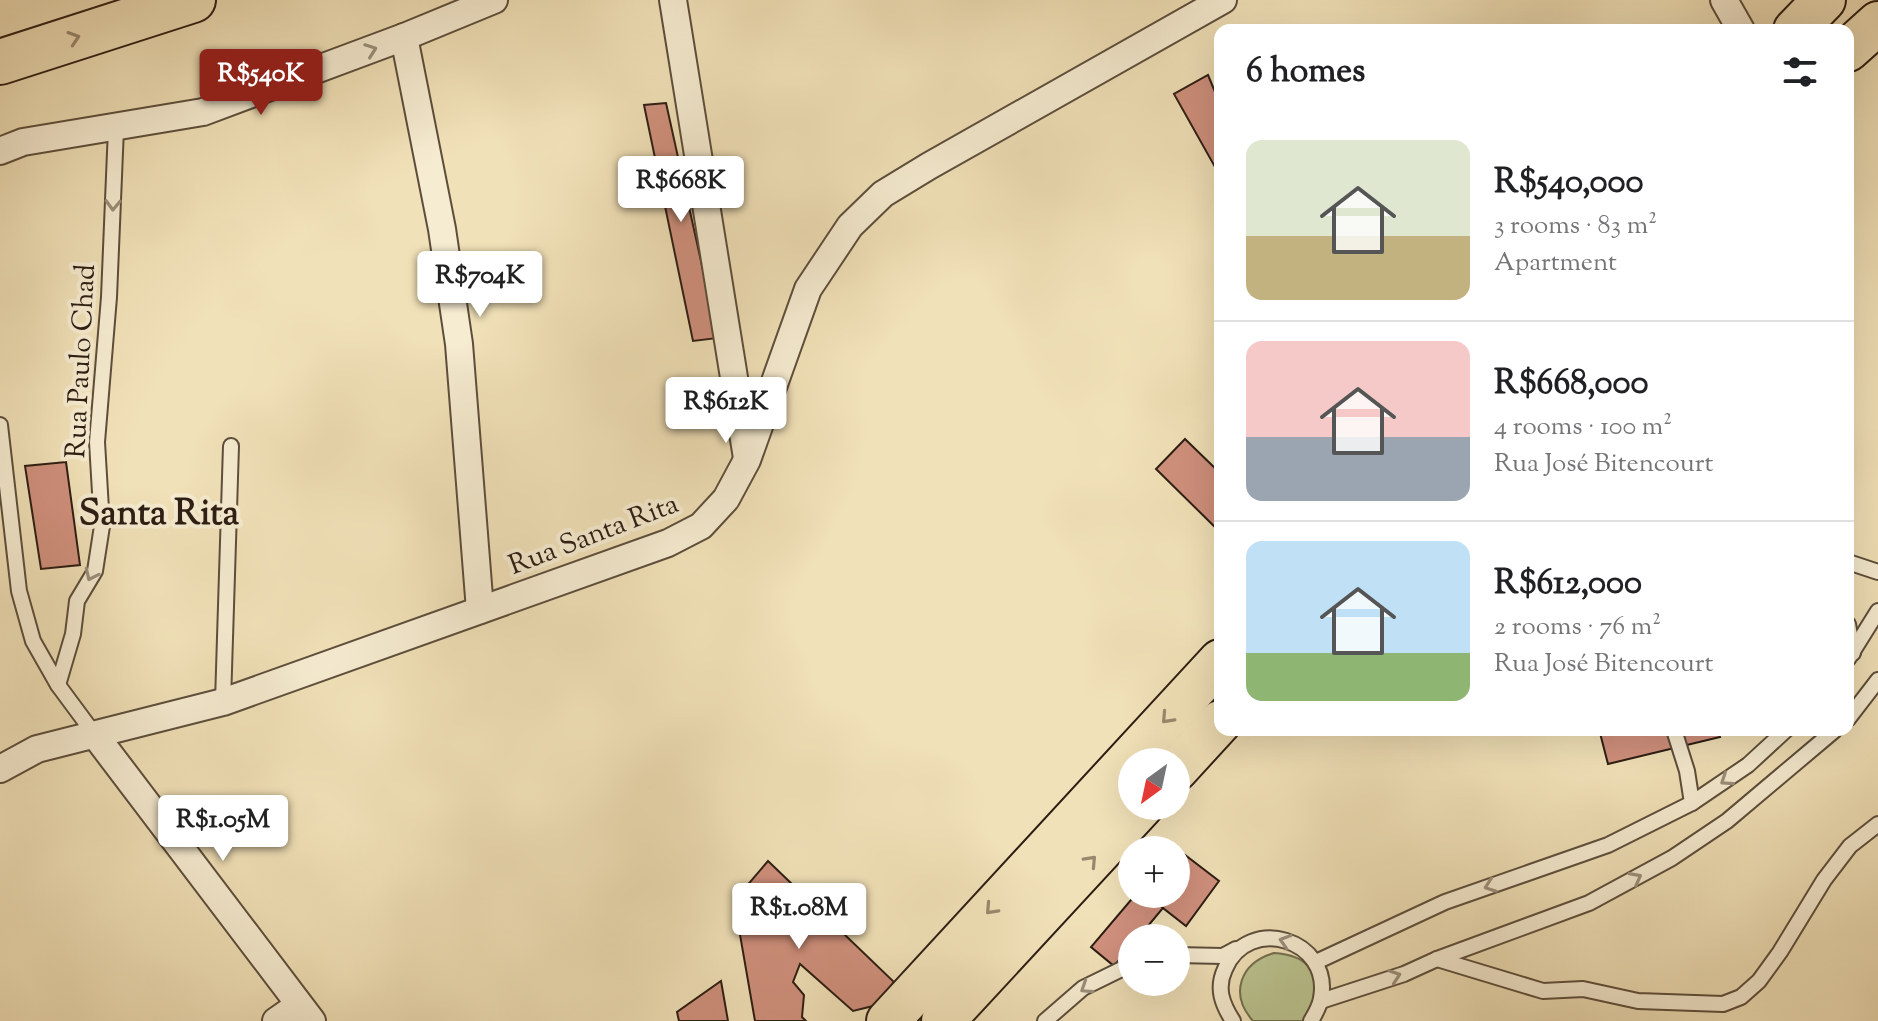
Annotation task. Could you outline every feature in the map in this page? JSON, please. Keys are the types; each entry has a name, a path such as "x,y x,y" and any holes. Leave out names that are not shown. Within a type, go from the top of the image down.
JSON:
{"highway":[{"path":"0,62 193,0"}],"main road":[{"path":"1801,24 1824,0"},
{"path":"1854,45 1878,23"},
{"path":"888,1021 1214,668"},
{"path":"1190,755 1214,729"},
{"path":"943,1021 1129,820"}],"street":[{"path":"0,151 23,142 203,112 494,0"},
{"path":"673,0 747,460"},
{"name":"Rua Santa Rita","path":"0,769 37,749 223,702 668,543 701,526 726,499 747,460 808,289 850,226 883,194 929,166 1223,0"},
{"path":"1724,0 1738,24"},
{"path":"404,37 442,229 459,344 480,610"},
{"path":"95,735 305,1013 276,1021"}],"lane":[{"name":"Rua Paulo Chad","path":"58,685 73,634 77,601 95,571 102,526 97,442 109,297 116,128"},
{"path":"0,425 19,591 33,641 58,685 95,735"},
{"path":"223,702 231,446"},
{"path":"1854,564 1878,572"},
{"path":"1854,650 1878,611"},
{"path":"1854,711 1878,680"},
{"path":"1676,736 1687,771 1692,803"},
{"path":"1316,962 1445,902 1608,845 1692,803 1748,765 1779,736"},
{"path":"1321,1001 1404,974 1589,903 1672,858 1747,805 1828,736"},
{"path":"1437,959 1543,991 1583,989 1638,1001 1723,1004 1741,997 1759,981 1824,880 1850,846 1878,824"},
{"path":"1190,955 1223,956 1266,937 1285,939 1302,947 1316,962 1322,981 1321,1001 1311,1021"},
{"path":"1233,1021 1222,1003 1220,980 1229,958 1247,943"},
{"path":"1045,1021 1083,988 1118,971"}],"green space":[{"path":"1274,953 1295,957 1313,974 1315,993 1310,1014 1304,1021 1253,1021 1241,1000 1240,990 1246,972 1253,964"}],"building":[{"path":"1208,75 1214,90 1214,165 1174,94"},
{"path":"666,103 718,338 693,341 644,105"},
{"path":"1185,439 1214,467 1214,526 1156,469"},
{"path":"66,462 80,565 41,569 25,466"},
{"path":"1601,736 1720,737 1608,764"},
{"path":"1190,859 1219,881 1187,924 1163,908 1190,908"},
{"path":"768,861 894,982 877,1005 853,1011 800,964 793,982 804,995 802,1017 806,1021 755,1021 739,929 738,896"},
{"path":"1124,908 1163,908 1150,924 1118,924 1118,961 1114,966 1091,947"},
{"path":"721,981 728,1021 679,1021 677,1012"}],"district":[{"name":"Santa Rita","path":"159,511"}]}
